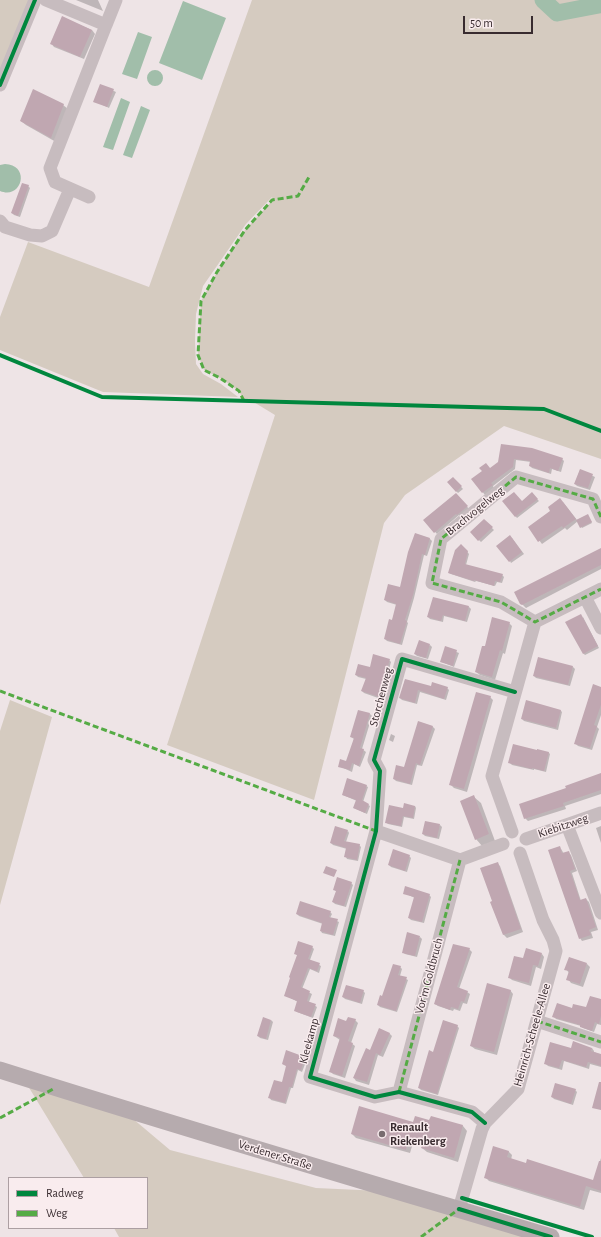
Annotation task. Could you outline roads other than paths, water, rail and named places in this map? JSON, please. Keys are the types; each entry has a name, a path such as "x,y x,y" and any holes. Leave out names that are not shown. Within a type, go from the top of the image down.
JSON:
{"main road":[{"name":"Verdener Straße","path":"0,1070 335,1173 551,1237"}],"street":[{"path":"0,86 35,0"},
{"path":"46,0 106,25"},
{"path":"89,197 55,182 50,168 116,0"},
{"path":"0,221 5,227 30,235 42,236 52,231 70,189"},
{"name":"Brachvogelweg","path":"534,622 501,602 432,583 440,539 516,477 593,499 601,517"},
{"path":"512,832 492,776 534,622 601,589"},
{"path":"585,597 601,628"},
{"name":"Storchenweg","path":"376,831 380,772 374,760 402,659 515,692"},
{"name":"Kiebitzweg","path":"526,839 601,813"},
{"path":"567,825 583,863 601,913"},
{"path":"376,831 460,860 503,844"},
{"name":"Kleekamp","path":"376,831 310,1077 375,1097 399,1092 472,1112 486,1123"},
{"path":"512,832 520,833 526,839 525,847 520,853 516,854 506,851 503,844 507,835 512,832"},
{"name":"Heinrich-Scheele-Allee","path":"459,1209 482,1129 518,1089 556,951 554,940 543,920 520,853"},
{"name":"Vor'm Goldbruch","path":"399,1092 460,860"},
{"path":"537,1021 601,1042"}],"waterway":[{"path":"543,0 557,13 601,4"}],"place":[{"name":"Renault Riekenberg","path":"382,1134"}]}
